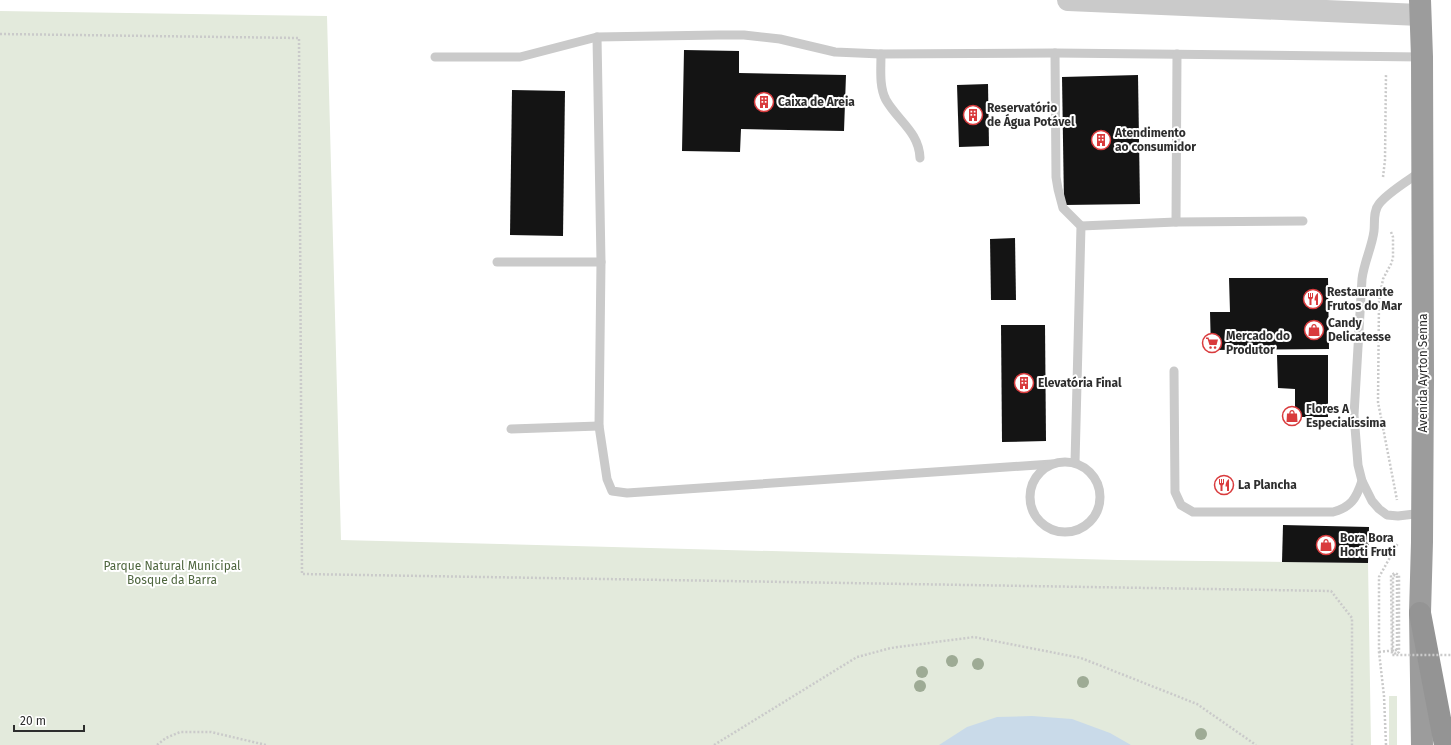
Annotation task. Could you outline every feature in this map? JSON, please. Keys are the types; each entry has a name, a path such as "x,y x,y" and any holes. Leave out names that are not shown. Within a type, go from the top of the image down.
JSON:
{"highway":[{"name":"Avenida Ayrton Senna","path":"1420,8 1422,57 1421,171 1423,513 1420,613 1422,745"},
{"path":"1420,613 1445,745"}],"street":[{"path":"1068,0 1420,8"}],"lane":[{"path":"435,57 520,57 597,37 744,35 780,39 835,52 881,54 1055,53 1422,57"},
{"path":"597,37 601,262 599,426 607,479 612,491 627,493 1052,464 1063,462 1075,464 1086,469 1094,477 1099,487 1100,499 1098,510 1092,520 1083,528 1072,532 1061,532 1049,529 1040,522 1033,512 1030,502 1030,490 1034,479 1042,470 1052,464"},
{"path":"1055,53 1056,177 1063,208 1081,226 1075,464"},
{"path":"881,54 882,86 886,100 914,136 920,149 920,158"},
{"path":"1176,222 1177,54"},
{"path":"1421,171 1378,204 1375,213 1372,241 1364,265 1362,279 1354,415 1358,465 1362,481 1372,501 1387,515 1398,516 1423,513"},
{"path":"1081,226 1176,222 1303,221"},
{"path":"497,262 601,262"},
{"path":"1174,372 1175,492 1181,505 1193,512 1333,512 1344,509 1353,502 1359,492 1362,481"},
{"path":"511,429 599,426"}],"path":[{"path":"1381,180 1383,177 1385,160 1386,86"},
{"path":"1390,231 1393,237 1393,258 1383,279 1379,301 1378,402 1398,504"},
{"path":"1386,745 1384,696 1379,652 1379,577 1399,539"},
{"path":"1379,652 1397,650 1398,576 1395,575 1393,576 1393,652 1396,654 1399,652 1399,575 1395,573 1391,575 1392,655 1451,655"},
{"path":"1331,591 1352,618 1352,745"},
{"path":"714,745 858,657 891,648 974,637 1081,658 1197,704 1256,745"},
{"path":"157,745 166,738 180,732 211,732 266,745"}],"green space":[{"name":"Parque Natural Municipal Bosque da Barra","path":"0,11 327,16 341,540 1118,560 1368,563 1371,745 0,745"},
{"path":"1389,696 1397,696 1397,745 1389,745"}],"water":[{"path":"1032,716 1072,719 1110,733 1131,745 939,745 967,727 997,717"}],"building":[{"name":"Caixa de Areia","path":"684,50 739,51 739,73 846,75 844,131 741,129 740,152 682,151"},
{"name":"Atendimento ao consumidor","path":"1138,75 1140,204 1064,205 1062,77"},
{"name":"Reservatório de Água Potável","path":"988,84 989,146 959,147 957,85"},
{"path":"512,90 565,91 563,236 510,235"},
{"path":"1015,238 1016,300 991,300 990,239"},
{"path":"1229,278 1328,278 1329,349 1211,350 1210,312 1230,312"},
{"name":"Elevatória Final","path":"1001,325 1045,325 1046,441 1002,442"},
{"path":"1277,355 1328,355 1328,417 1295,417 1295,389 1278,388"},
{"name":"Bora Bora Horti Fruti","path":"1283,525 1369,527 1368,563 1282,562"}],"place":[{"name":"Caixa de Areia","path":"764,102"},
{"name":"Reservatório de Água Potável","path":"973,115"},
{"name":"Atendimento ao consumidor","path":"1101,140"},
{"name":"Restaurante Frutos do Mar","path":"1313,299"},
{"name":"Candy Delicatesse","path":"1314,330"},
{"name":"Mercado do Produtor","path":"1212,343"},
{"name":"Elevatória Final","path":"1024,383"},
{"name":"Flores A Especialíssima","path":"1292,416"},
{"name":"La Plancha","path":"1224,485"},
{"name":"Bora Bora Horti Fruti","path":"1326,545"}]}
